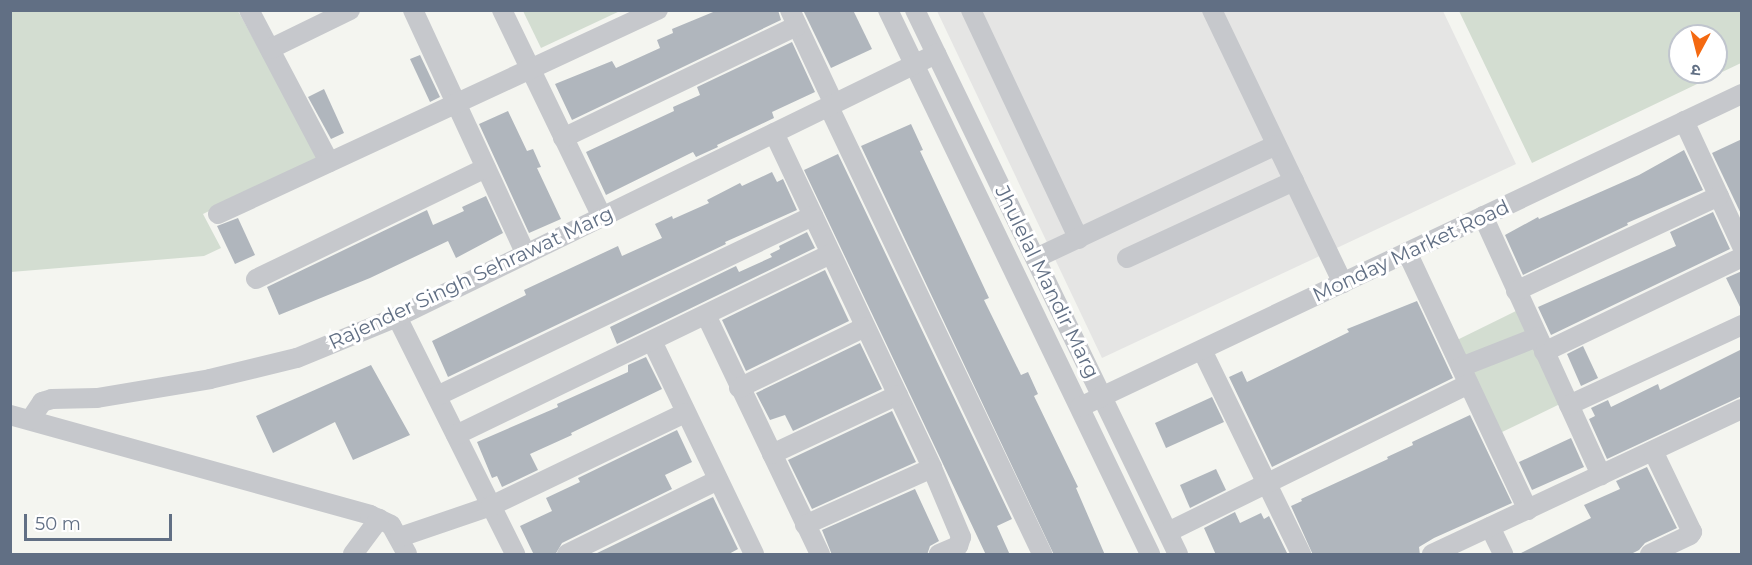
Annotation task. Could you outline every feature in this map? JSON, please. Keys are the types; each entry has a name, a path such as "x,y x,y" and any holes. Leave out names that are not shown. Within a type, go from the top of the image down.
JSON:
{"street":[{"path":"249,10 329,162"},
{"path":"270,49 350,10"},
{"path":"413,10 526,254"},
{"path":"502,10 602,218"},
{"path":"218,214 658,10"},
{"name":"Jhulelal Mandir Marg","path":"888,10 1150,555"},
{"name":"Jhulelal Mandir Marg","path":"915,10 1178,555"},
{"path":"971,10 1079,239"},
{"path":"1212,10 1343,283"},
{"path":"563,138 793,18 1042,555"},
{"name":"Rajender Singh Sehrawat Marg","path":"30,420 42,402 52,399 97,398 210,379 297,358 397,317 936,54"},
{"name":"Monday Market Road","path":"1080,407 1742,94"},
{"path":"1684,122 1742,246"},
{"path":"774,133 932,468 961,537 958,546 939,555"},
{"path":"1036,258 1276,144"},
{"path":"256,279 486,168"},
{"path":"1127,258 1294,181"},
{"path":"1516,291 1719,196"},
{"path":"437,396 813,216"},
{"path":"1483,216 1601,475"},
{"path":"1407,252 1528,510"},
{"path":"456,435 831,254"},
{"path":"1168,532 1266,484 1465,376 1742,257"},
{"path":"706,315 820,555"},
{"path":"397,317 515,555"},
{"path":"1569,405 1742,326"},
{"path":"739,388 865,327"},
{"path":"652,341 750,553"},
{"path":"1202,350 1301,555"},
{"path":"772,454 898,395"},
{"path":"1432,555 1742,409"},
{"path":"10,415 379,519 391,525 404,546 686,413"},
{"path":"1650,555 1692,532 1653,450"},
{"path":"805,525 932,468"},
{"path":"567,555 718,480"},
{"path":"353,555 379,519"},
{"path":"1490,527 1503,555"}],"shaded area":[{"path":"11,11 238,11 319,157 203,214 221,248 204,256 11,272"},
{"path":"523,11 620,11 541,48"},
{"path":"937,11 1443,11 1516,164 1102,358"},
{"path":"1459,11 1741,11 1741,63 1728,69 1728,24 1668,24 1668,84 1697,84 1532,163"},
{"path":"1516,311 1562,403 1500,433 1455,341"}],"building":[{"path":"718,10 778,10 781,20 572,120 555,84 612,61 616,68 660,48 657,40 673,33 672,29"},
{"path":"803,10 853,10 872,49 831,68"},
{"path":"792,42 815,92 772,112 774,118 717,145 718,147 696,157 693,152 606,195 586,152 674,111 673,107 700,95 697,87"},
{"path":"420,55 440,97 430,102 410,59"},
{"path":"324,89 344,133 331,139 308,97"},
{"path":"508,111 527,151 533,149 541,167 537,168 561,219 529,233 479,124"},
{"path":"911,124 923,150 920,151 989,298 984,300 1021,375 1028,372 1038,394 1034,396 1078,487 1076,488 1105,555 1054,555 861,146"},
{"path":"1742,139 1742,216 1712,153"},
{"path":"1684,150 1703,190 1627,223 1628,225 1523,275 1505,235 1538,217 1539,219 1639,175"},
{"path":"838,154 1012,519 997,526 1010,555 986,555 804,170"},
{"path":"772,172 777,182 783,179 797,210 725,242 726,244 448,377 432,341 526,295 524,290 618,246 622,256 662,238 655,224 672,216 673,219 709,203 707,200 740,183 742,186"},
{"path":"486,196 503,233 456,258 448,241 370,278 279,315 267,287 427,210 433,225 464,211 462,207"},
{"path":"1713,212 1730,249 1551,335 1538,307 1676,246 1670,232"},
{"path":"238,218 255,255 235,264 217,226"},
{"path":"807,232 815,248 617,344 610,327 736,266 739,272 772,257 770,254 780,249 779,246"},
{"path":"825,270 849,321 746,371 722,320"},
{"path":"1742,271 1742,311 1726,278"},
{"path":"1417,301 1453,378 1272,467 1229,377 1242,371 1247,382 1349,332 1347,329"},
{"path":"860,343 882,389 793,431 785,415 770,420 756,393"},
{"path":"1583,346 1598,378 1581,386 1567,354"},
{"path":"1742,349 1742,396 1607,459 1589,419 1595,416 1591,408 1608,400 1611,407 1658,384 1660,390"},
{"path":"646,357 662,389 530,454 538,470 502,487 497,476 492,478 477,442 558,407 557,404 628,372 628,365"},
{"path":"371,365 410,435 353,460 335,422 273,453 256,416"},
{"path":"1212,397 1224,422 1166,448 1155,423"},
{"path":"892,411 916,462 812,509 788,460"},
{"path":"1470,415 1512,503 1434,538 1419,547 1420,555 1313,555 1291,506 1302,501 1301,499 1388,459 1387,457 1413,445 1412,442"},
{"path":"677,430 692,462 665,475 672,489 562,543 555,555 534,555 520,526 552,511 546,498 580,482 578,478"},
{"path":"1571,438 1584,467 1532,490 1519,462"},
{"path":"1647,467 1677,528 1645,543 1639,550 1629,555 1517,555 1591,518 1584,505 1620,489 1616,481"},
{"path":"1216,469 1226,490 1190,508 1180,485"},
{"path":"915,489 939,541 930,546 927,555 832,555 822,530"},
{"path":"713,497 738,549 727,555 593,555"},
{"path":"1235,512 1240,523 1261,513 1264,519 1269,516 1288,555 1216,555 1204,528"}]}
